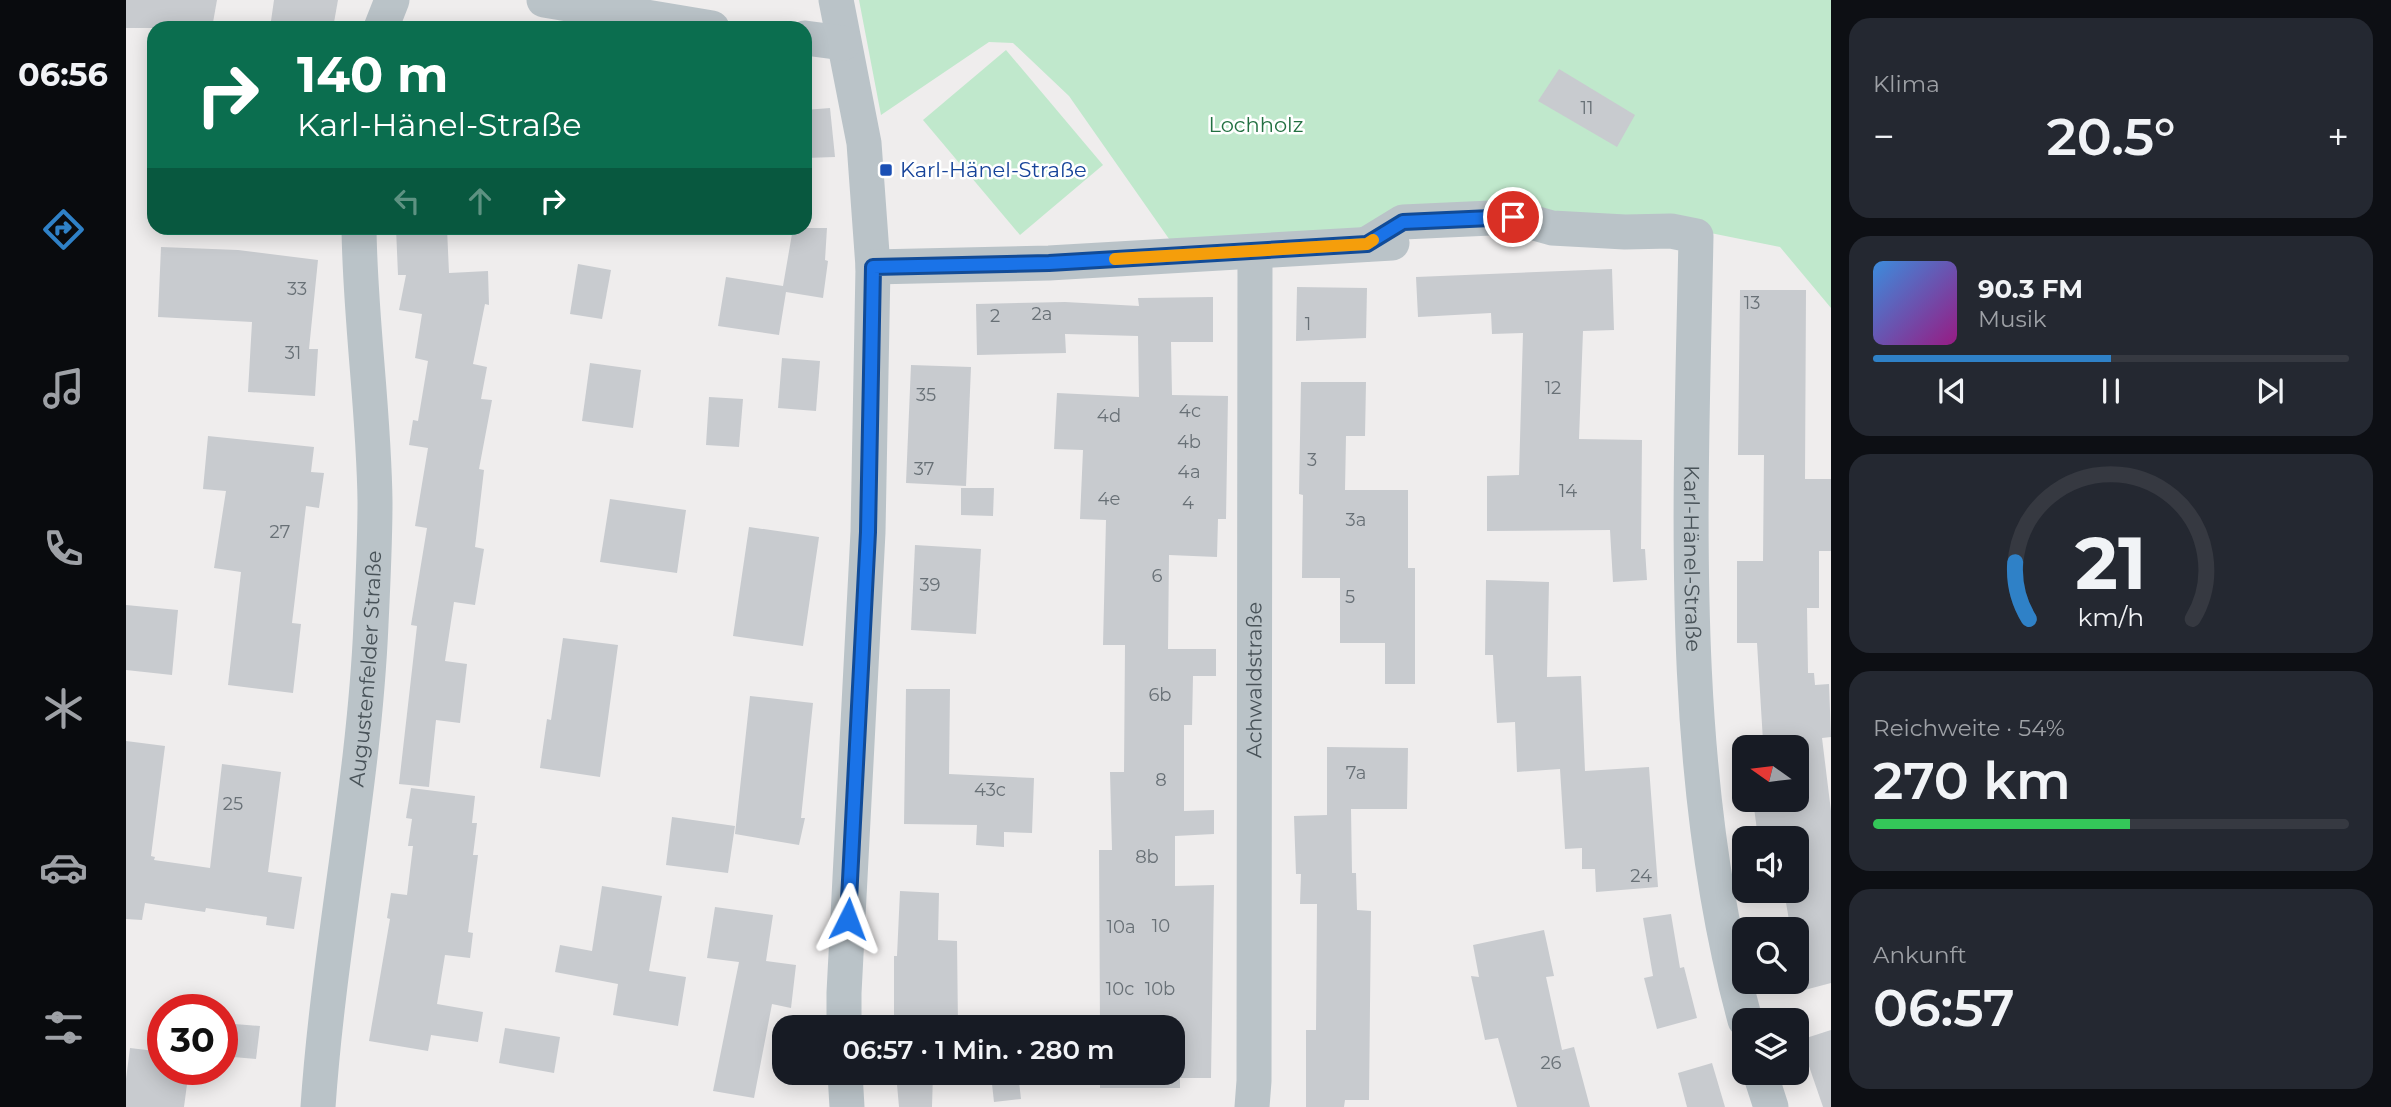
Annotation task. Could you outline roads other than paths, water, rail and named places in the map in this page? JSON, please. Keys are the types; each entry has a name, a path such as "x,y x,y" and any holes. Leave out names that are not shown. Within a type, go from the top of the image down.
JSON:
{"street":[{"path":"384,21 392,0"},
{"path":"544,0 670,21"},
{"path":"836,0 864,144 873,267 868,520 844,1015"},
{"path":"812,39 843,43"},
{"name":"Karl-Hänel-Straße","path":"873,267 1049,263 1367,244 1403,222 1513,217 1552,228 1625,232 1671,231 1696,236 1692,648 1711,857 1742,1008"},
{"name":"Augustenfelder Straße","path":"317,1107 322,1048 361,743 371,626 375,501 359,286 359,235"},
{"name":"Achwaldstraße","path":"1252,1107 1255,252"},
{"path":"846,1085 847,1107"},
{"path":"1764,1085 1771,1107"}],"place":[{"name":"Karl-Hänel-Straße","path":"886,170"}],"park label":[{"name":"Lochholz","path":"1256,125"}]}
